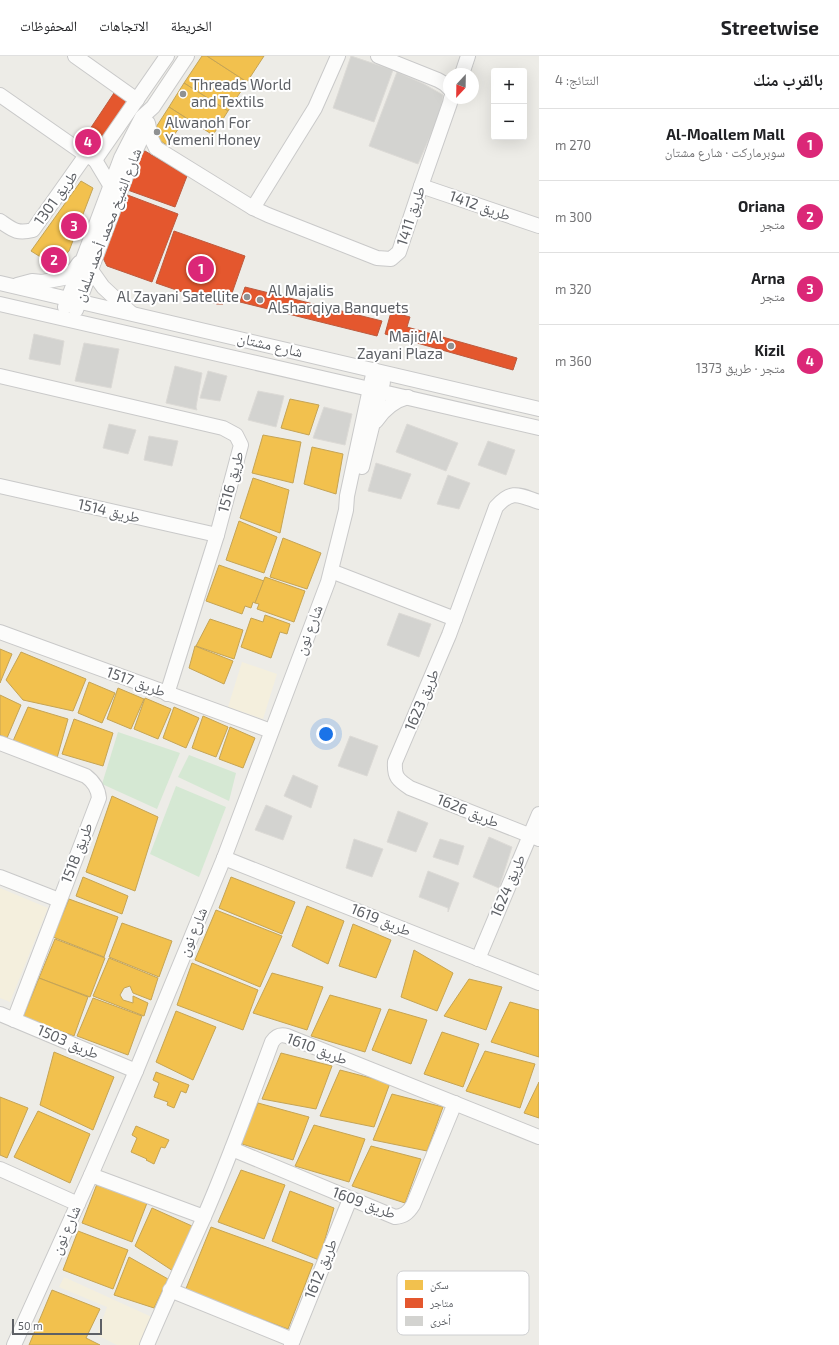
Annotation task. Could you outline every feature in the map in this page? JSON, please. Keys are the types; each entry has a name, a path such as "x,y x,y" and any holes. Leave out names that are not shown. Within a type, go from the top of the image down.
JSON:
{"street":[{"path":"75,56 137,100"},
{"name":"طريق 1301","path":"0,221 12,229 22,233 33,230 128,113 167,56"},
{"name":"شارع الشيخ محمد أحمد سلمان","path":"74,300 83,258 121,158 142,117 153,107 187,56"},
{"path":"253,208 315,108 338,56"},
{"path":"378,56 443,83"},
{"path":"464,68 468,56"},
{"path":"0,95 91,157 110,186"},
{"name":"طريق 1411","path":"156,148 253,208 377,258 391,259 399,252 450,104"},
{"name":"شارع الشيخ محمد أحمد سلمان","path":"66,319 74,300 91,270 153,107"},
{"path":"128,113 129,129 132,137"},
{"path":"135,152 147,148 156,148 151,138 148,123"},
{"path":"91,157 121,158"},
{"name":"طريق 1412","path":"421,186 539,226"},
{"path":"6,285 32,281 42,282 64,278 74,270 83,258"},
{"path":"91,270 103,287 131,314"},
{"name":"شارع مشتان","path":"6,285 539,409"},
{"name":"شارع مشتان","path":"0,304 375,389 539,428"},
{"name":"شارع نون","path":"14,1345 136,1071 224,858 331,571 346,510 347,496 380,371"},
{"name":"طريق 1516","path":"0,376 223,428 236,435 241,445 217,535 167,694"},
{"name":"شارع نون","path":"346,510 354,497 371,433 375,389"},
{"path":"371,433 376,421 383,411 395,402 408,397"},
{"name":"طريق 1514","path":"0,486 217,535"},
{"name":"طريق 1623","path":"399,781 395,772 395,762 455,619 496,507 504,498 513,494 539,502"},
{"path":"331,571 455,619"},
{"name":"طريق 1517","path":"0,632 271,731"},
{"name":"طريق 1518","path":"0,742 86,776 98,790 99,798 14,1020"},
{"name":"طريق 1626","path":"399,781 410,788 534,837"},
{"name":"طريق 1624","path":"478,959 534,837 539,814"},
{"name":"طريق 1619","path":"224,858 539,983"},
{"path":"0,877 59,900"},
{"name":"طريق 1503","path":"0,1014 136,1071"},
{"name":"طريق 1610","path":"147,1345 170,1290 204,1217 272,1042 276,1037 281,1035 287,1036 539,1137"},
{"name":"طريق 1609","path":"232,1148 395,1217 403,1216 409,1212 455,1103"},
{"path":"0,1169 78,1204"},
{"path":"91,1175 204,1217"},
{"name":"طريق 1612","path":"170,1290 292,1343 350,1199"}],"green space":[{"path":"118,732 180,753 157,809 102,784"},
{"path":"189,755 236,773 229,801 178,777"},
{"path":"176,786 226,807 199,877 150,854"}],"sand":[{"path":"242,662 277,674 263,719 228,707"},
{"path":"0,888 48,908 10,1002 0,998"},
{"path":"64,1277 154,1318 142,1345 117,1345 97,1335 107,1307 59,1287"}],"building: سكن":[{"path":"202,56 207,56 247,82 228,111 184,83"},
{"path":"207,56 264,56 247,82"},
{"path":"184,83 228,111 213,135 169,107"},
{"path":"169,107 186,118 167,145 151,135"},
{"path":"81,181 93,188 69,251 55,266 31,251"},
{"path":"290,399 319,405 309,435 281,428"},
{"path":"263,435 301,442 293,483 252,473"},
{"path":"312,447 343,454 336,494 304,484"},
{"path":"253,478 289,490 280,533 240,518"},
{"path":"239,521 277,537 264,573 226,560"},
{"path":"283,538 321,553 307,589 270,577"},
{"path":"219,565 264,581 255,603 253,602 251,608 245,606 242,614 206,601"},
{"path":"265,577 305,591 294,622 257,609 259,604 255,603"},
{"path":"265,615 290,624 287,634 280,632 271,658 241,647 251,618 263,622"},
{"path":"210,619 243,630 234,659 196,646"},
{"path":"195,646 233,661 224,684 189,668"},
{"path":"0,649 12,654 0,683"},
{"path":"21,652 86,679 73,711 23,700 6,680"},
{"path":"89,682 115,693 102,723 78,713"},
{"path":"118,688 144,699 131,729 107,719"},
{"path":"0,695 21,705 7,738 0,735"},
{"path":"145,698 171,709 158,739 134,729"},
{"path":"28,707 68,719 57,758 13,741"},
{"path":"174,707 199,718 186,748 163,738"},
{"path":"203,716 228,727 216,757 192,748"},
{"path":"74,719 113,733 103,766 62,754"},
{"path":"230,727 255,738 243,768 219,759"},
{"path":"112,796 158,817 135,891 86,872"},
{"path":"83,877 128,896 122,914 76,896"},
{"path":"231,877 295,902 282,934 219,908"},
{"path":"69,899 118,917 104,957 53,937"},
{"path":"307,906 344,921 328,964 292,946"},
{"path":"216,910 282,936 260,987 195,960"},
{"path":"122,923 172,941 159,977 109,957"},
{"path":"353,924 391,940 376,978 339,966"},
{"path":"55,939 105,958 90,997 39,978"},
{"path":"414,950 453,973 437,1011 401,997"},
{"path":"109,958 158,978 151,1000 133,993 130,986 124,988 120,995 123,1000 133,1003 133,996 148,1003 144,1016 93,996"},
{"path":"192,963 258,990 243,1030 177,1005"},
{"path":"272,973 323,987 307,1030 253,1013"},
{"path":"39,978 88,997 74,1036 23,1017"},
{"path":"469,979 502,987 486,1030 444,1016"},
{"path":"330,995 381,1009 365,1052 311,1036"},
{"path":"93,998 142,1016 128,1055 77,1036"},
{"path":"510,1002 539,1010 539,1057 491,1042"},
{"path":"389,1009 427,1020 411,1064 372,1050"},
{"path":"176,1011 216,1027 193,1080 156,1062"},
{"path":"442,1032 479,1044 463,1087 424,1074"},
{"path":"485,1051 535,1064 520,1108 466,1091"},
{"path":"54,1052 114,1077 93,1130 40,1105"},
{"path":"281,1053 332,1066 316,1109 262,1099"},
{"path":"340,1070 390,1083 374,1127 320,1116"},
{"path":"156,1072 189,1085 186,1093 181,1091 174,1108 167,1105 168,1102 154,1097 159,1083 153,1080"},
{"path":"539,1082 539,1118 524,1113"},
{"path":"392,1094 443,1107 427,1151 373,1140"},
{"path":"0,1097 28,1108 7,1158 0,1155"},
{"path":"258,1103 309,1117 293,1160 239,1143"},
{"path":"38,1111 90,1134 70,1183 14,1157"},
{"path":"314,1125 365,1139 349,1182 295,1166"},
{"path":"136,1126 169,1140 165,1148 161,1147 154,1164 131,1152 137,1138 132,1135"},
{"path":"371,1146 421,1159 405,1203 352,1186"},
{"path":"241,1170 285,1185 264,1239 218,1222"},
{"path":"97,1184 147,1203 132,1242 82,1223"},
{"path":"290,1191 334,1208 319,1260 272,1241"},
{"path":"152,1208 192,1226 173,1271 135,1246"},
{"path":"211,1227 313,1264 288,1329 185,1291"},
{"path":"78,1231 128,1250 113,1289 63,1270"},
{"path":"129,1257 168,1279 154,1308 114,1295"},
{"path":"52,1290 100,1309 86,1338 100,1345 29,1345"}],"building: متاجر":[{"path":"116,90 125,96 126,104 97,145 90,146 82,141"},
{"path":"145,151 187,176 175,207 122,188 137,153"},
{"path":"125,194 178,214 152,282 107,266 102,256"},
{"path":"174,231 245,256 231,296 223,304 217,304 156,283"},
{"path":"245,287 382,321 377,336 240,302"},
{"name":"Majid Al Zayani Plaza","path":"391,312 410,317 407,327 517,358 513,370 385,334"}],"building: أخرى":[{"path":"351,56 393,70 374,122 333,108"},
{"path":"397,72 424,84 443,95 441,111 418,164 369,146"},
{"path":"34,334 64,341 60,365 29,359"},
{"path":"84,343 119,349 111,388 75,381"},
{"path":"175,366 202,373 196,407 197,410 166,403"},
{"path":"208,371 227,376 220,401 200,398"},
{"path":"258,391 284,396 276,427 248,420"},
{"path":"324,407 352,414 345,445 313,438"},
{"path":"109,424 136,430 128,454 103,448"},
{"path":"407,424 458,443 446,471 396,452"},
{"path":"149,436 178,441 172,466 144,460"},
{"path":"488,441 515,450 506,475 478,465"},
{"path":"376,463 411,474 401,499 368,491"},
{"path":"448,475 470,483 459,509 437,504"},
{"path":"399,613 431,624 419,657 387,645"},
{"path":"350,736 378,746 367,776 338,766"},
{"path":"293,775 318,786 311,808 284,796"},
{"path":"266,805 292,816 283,840 255,830"},
{"path":"398,811 428,823 416,852 387,842"},
{"path":"489,837 512,847 499,888 473,877"},
{"path":"354,839 383,849 372,877 346,868"},
{"path":"440,839 464,846 458,865 433,857"},
{"path":"428,871 459,883 448,912 448,908 419,897"}],"place":[{"name":"Threads World and Textils","path":"183,94"},
{"name":"Alwanoh For Yemeni Honey","path":"157,132"},
{"name":"Kizil","path":"88,142"},
{"name":"Arna","path":"74,226"},
{"name":"Oriana","path":"54,260"},
{"name":"Al-Moallem Mall","path":"201,269"},
{"name":"Al Zayani Satellite","path":"247,297"},
{"name":"Al Majalis Alsharqiya Banquets","path":"260,300"},
{"name":"Majid Al Zayani Plaza","path":"451,346"}]}
